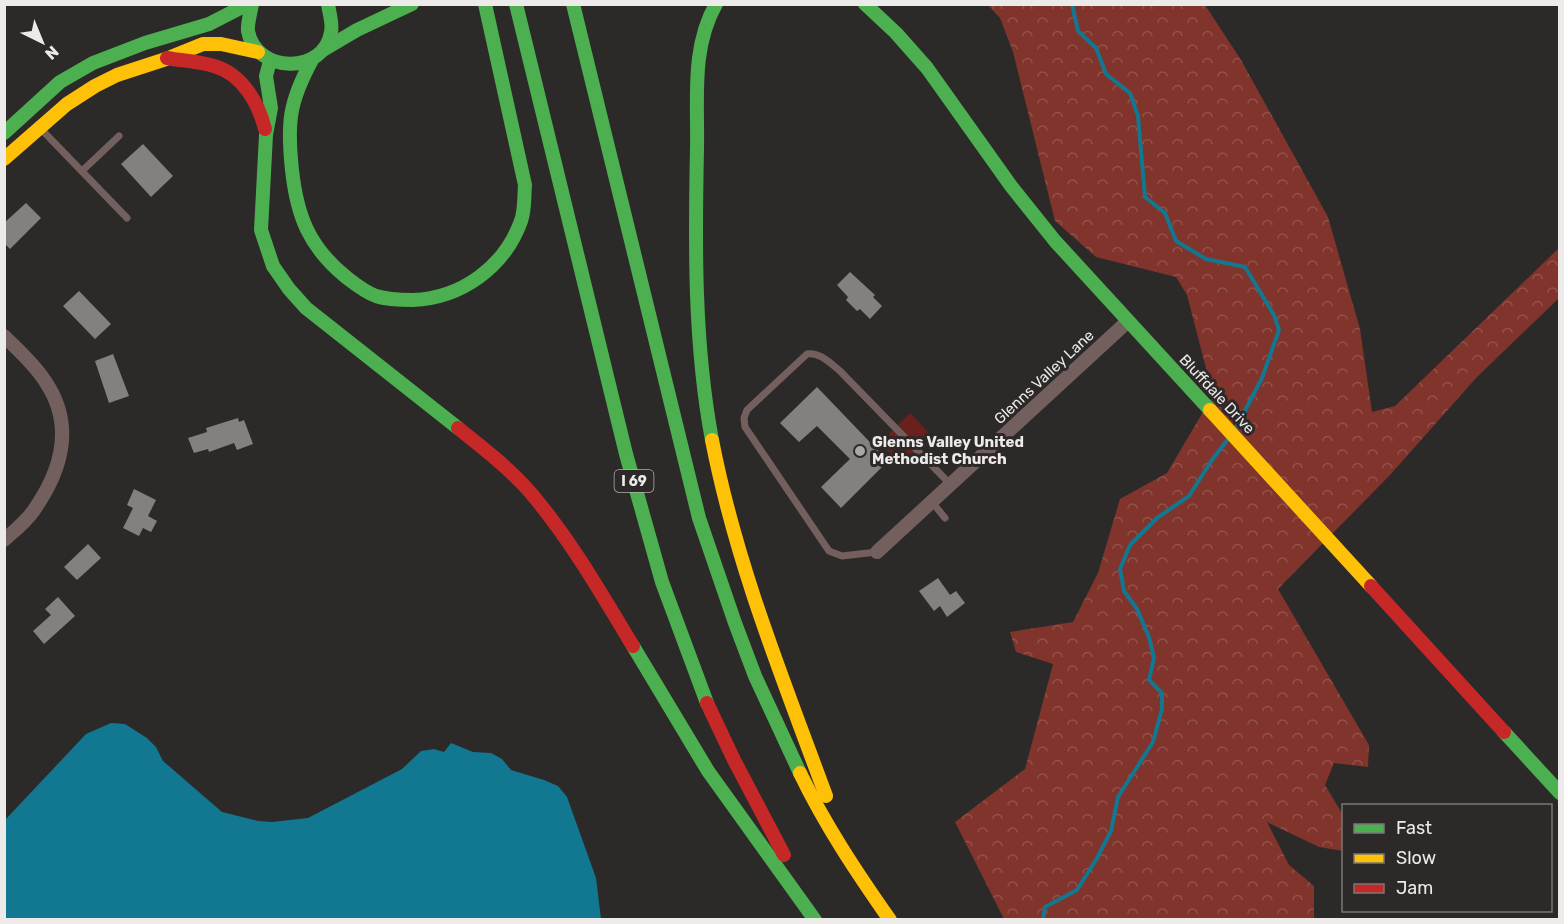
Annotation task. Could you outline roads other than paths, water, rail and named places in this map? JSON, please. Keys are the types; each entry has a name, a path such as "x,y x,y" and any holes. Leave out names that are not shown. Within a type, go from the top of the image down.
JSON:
{"main road":[{"path":"250,4 247,28 258,52 270,61 284,66 299,65 312,60"},
{"path":"4,133 60,82 93,63 145,43 209,24 250,4"},
{"path":"323,50 332,27 332,15 328,4"},
{"path":"412,4 357,30 323,50 312,60 294,94 289,111 296,199 299,215 313,242 330,265 356,284 380,298 411,301 442,296 473,282 496,263 513,238 523,213 525,185 485,4"},
{"path":"573,4 699,518 713,563 737,631 785,744 868,891 890,920"},
{"path":"716,4 706,21 702,36 699,70 695,251 698,325 709,423 723,487 761,622 849,858"},
{"name":"Bluffdale Drive","path":"866,4 927,68 1011,186 1055,241 1560,793"},
{"name":"I 69","path":"517,10 626,454 662,582 708,705 764,818 821,920"},
{"path":"4,159 38,127 86,91 130,69 167,58 195,45 212,43 243,51 258,52"},
{"path":"167,58 219,67 227,72 251,96 262,116 266,135"},
{"path":"270,61 266,76 271,108 266,135 261,230 273,266 306,308 491,454 529,491 564,536 595,582 708,771 815,920"}],"street":[{"name":"Glenns Valley Lane","path":"877,552 1127,322"},
{"path":"4,336 37,369 48,386 60,417 63,443 51,481 34,510 4,540"}],"lane":[{"path":"38,127 127,218"},
{"path":"81,171 119,136"},
{"path":"877,552 842,556 829,551 745,427 744,418 747,410 807,354 813,353 819,356 840,371 951,485"},
{"path":"932,502 945,518"}],"water":[{"path":"111,723 125,724 147,738 156,747 163,761 222,812 258,821 272,822 308,818 402,769 421,751 434,749 444,752 451,743 473,752 491,753 502,759 511,770 558,786 567,797 596,878 601,919 5,919 5,820 86,734"}],"waterway":[{"path":"1072,4 1078,31 1096,48 1106,74 1130,93 1138,116 1145,197 1165,213 1176,241 1206,259 1245,267 1274,315 1279,330 1262,378 1236,428"},
{"path":"1043,920 1045,907 1077,890 1097,858 1111,831 1118,797 1153,742 1162,709 1162,693 1149,680 1154,658 1149,637 1137,609 1124,591 1120,569 1130,545 1157,518 1189,496 1228,439"}],"place":[{"name":"Glenns Valley United Methodist Church","path":"860,451"}]}
